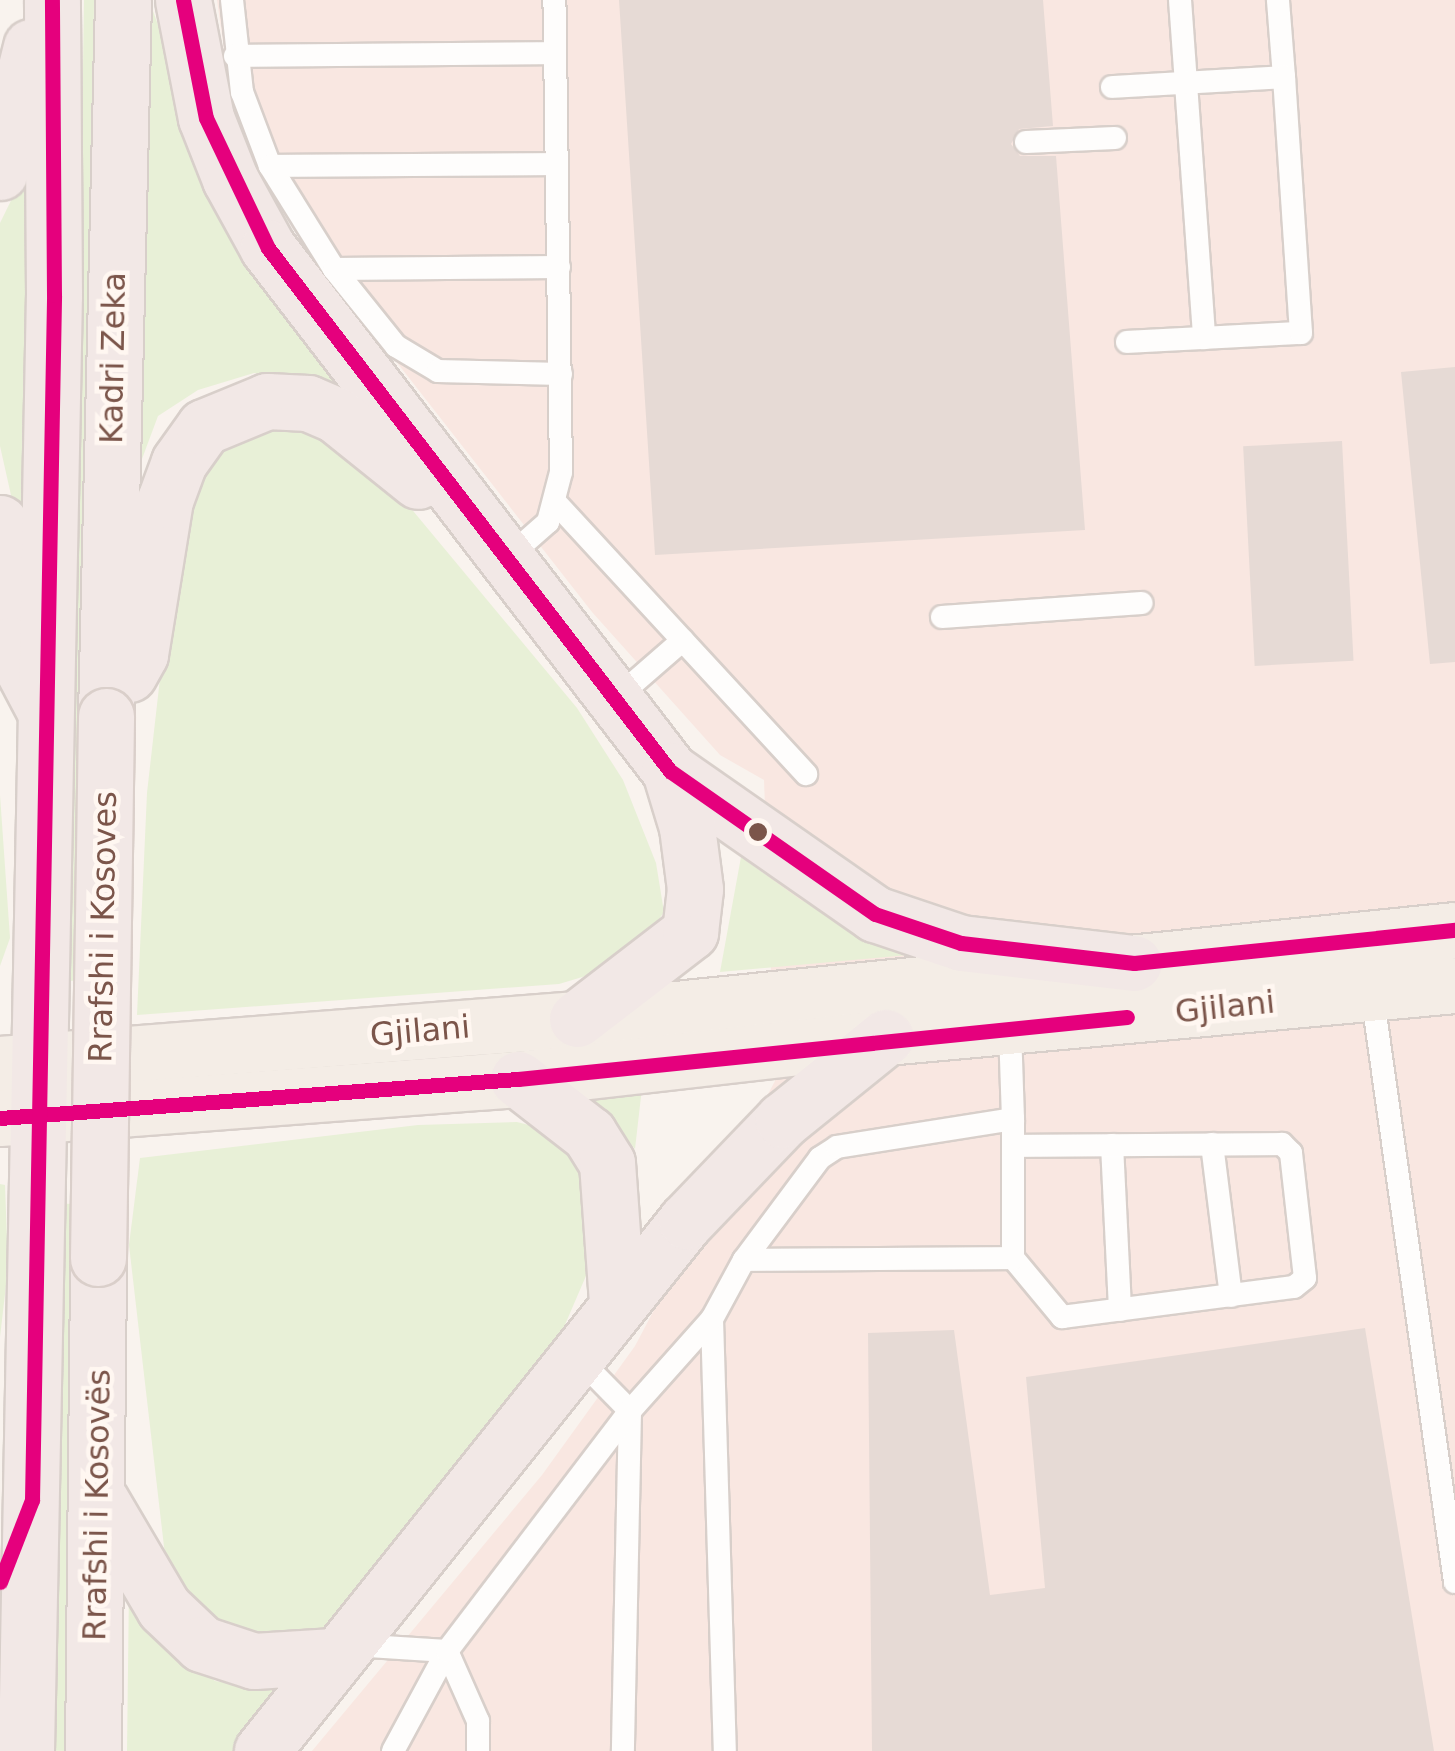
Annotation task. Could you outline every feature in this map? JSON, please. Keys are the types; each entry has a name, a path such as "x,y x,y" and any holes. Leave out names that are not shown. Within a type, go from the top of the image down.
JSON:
{"highway":[{"path":"0,172 38,0"},
{"name":"Kadri Zeka","path":"47,716 52,0"},
{"name":"Kadri Zeka","path":"106,716 123,0"},
{"path":"183,0 206,118 230,179 268,248 503,560 670,771 875,914 961,943 1134,963"},
{"path":"106,716 140,654 151,561 172,480 189,444 223,415 267,402 308,403 336,415 391,465 462,506"},
{"path":"0,524 10,645 47,716"},
{"name":"Rrafshi i Kosoves","path":"32,1500 20,1062 47,716"},
{"name":"Rrafshi i Kosoves","path":"98,1258 106,716"},
{"path":"577,1018 690,932 695,889 687,827 670,771"},
{"path":"262,1751 618,1302 734,1166 886,1037"},
{"path":"518,1079 590,1134 607,1163 618,1302"},
{"name":"Rrafshi i Kosovës","path":"93,1751 99,1498 98,1258"},
{"path":"99,1498 164,1608 202,1644 254,1661 339,1650"},
{"path":"0,1582 32,1500"},
{"name":"Rrafshi i Kosovës","path":"26,1751 32,1500"}],"main road":[{"name":"Gjilani","path":"20,1062 577,1018 1455,930"},
{"name":"Gjilani","path":"20,1116 518,1079 886,1037 1455,985"}],"lane":[{"path":"232,0 235,56 270,166 334,268 417,363 438,372 561,374"},
{"path":"503,560 534,539 556,503 561,374 554,0"},
{"path":"1180,0 1204,338"},
{"path":"1127,342 1301,333 1278,0"},
{"path":"235,56 555,53"},
{"path":"1112,87 1284,77"},
{"path":"1026,142 1114,138"},
{"path":"270,166 556,164"},
{"path":"334,268 558,267"},
{"path":"556,503 806,774"},
{"path":"942,616 1142,603"},
{"path":"612,701 683,640"},
{"path":"1372,993 1455,1582"},
{"path":"1010,1028 1013,1258 1062,1318 1294,1287 1305,1278 1291,1153 1282,1144 1013,1146"},
{"path":"392,1751 448,1651 630,1411 712,1319 744,1260 820,1158 838,1147 1013,1119"},
{"path":"1212,1144 1230,1296"},
{"path":"1112,1145 1120,1310"},
{"path":"744,1260 1013,1258"},
{"path":"712,1319 725,1751"},
{"path":"577,1357 630,1411 623,1751"},
{"path":"339,1650 448,1651"},
{"path":"448,1651 478,1721 478,1751"}],"shaded area":[{"path":"217,0 1455,0 1455,1751 312,1751 542,1475 635,1346 775,1081 764,780 720,755 592,612 352,305 258,162 228,77"}],"green space":[{"path":"84,0 94,0 90,372 80,980 70,981"},
{"path":"149,0 186,102 368,407 317,382 254,373 198,390 158,416 136,475"},
{"path":"31,160 28,571 0,446 0,223"},
{"path":"309,424 399,494 577,708 623,780 656,863 664,912 648,935 599,972 559,984 137,1015 147,793 173,564 196,471 238,429"},
{"path":"0,795 10,938 0,966"},
{"path":"741,857 801,900 941,952 720,972"},
{"path":"643,1079 635,1149 609,1118 566,1086"},
{"path":"517,1122 565,1134 587,1162 598,1248 564,1327 325,1629 299,1640 239,1638 168,1581 129,1245 140,1158 418,1125"},
{"path":"0,1184 5,1185 8,1268 0,1337"},
{"path":"65,1204 78,1204 68,1751 55,1751"},
{"path":"129,1585 159,1637 215,1681 255,1687 294,1676 240,1751 127,1751"}],"building":[{"path":"619,0 1043,0 1053,126 1019,129 1011,144 1020,156 1056,156 1085,530 655,555"},
{"path":"1455,367 1455,662 1430,664 1401,372"},
{"path":"1342,441 1354,661 1255,666 1243,446"},
{"path":"1365,1328 1434,1751 872,1751 868,1333 954,1330 990,1595 1045,1588 1026,1377"}],"transit line":[{"path":"0,1582 32,1500 54,295 52,0"},
{"path":"183,0 206,118 268,248 670,771 875,914 961,943 1134,963 1455,930"},
{"path":"0,1118 518,1079 1127,1017"}]}
